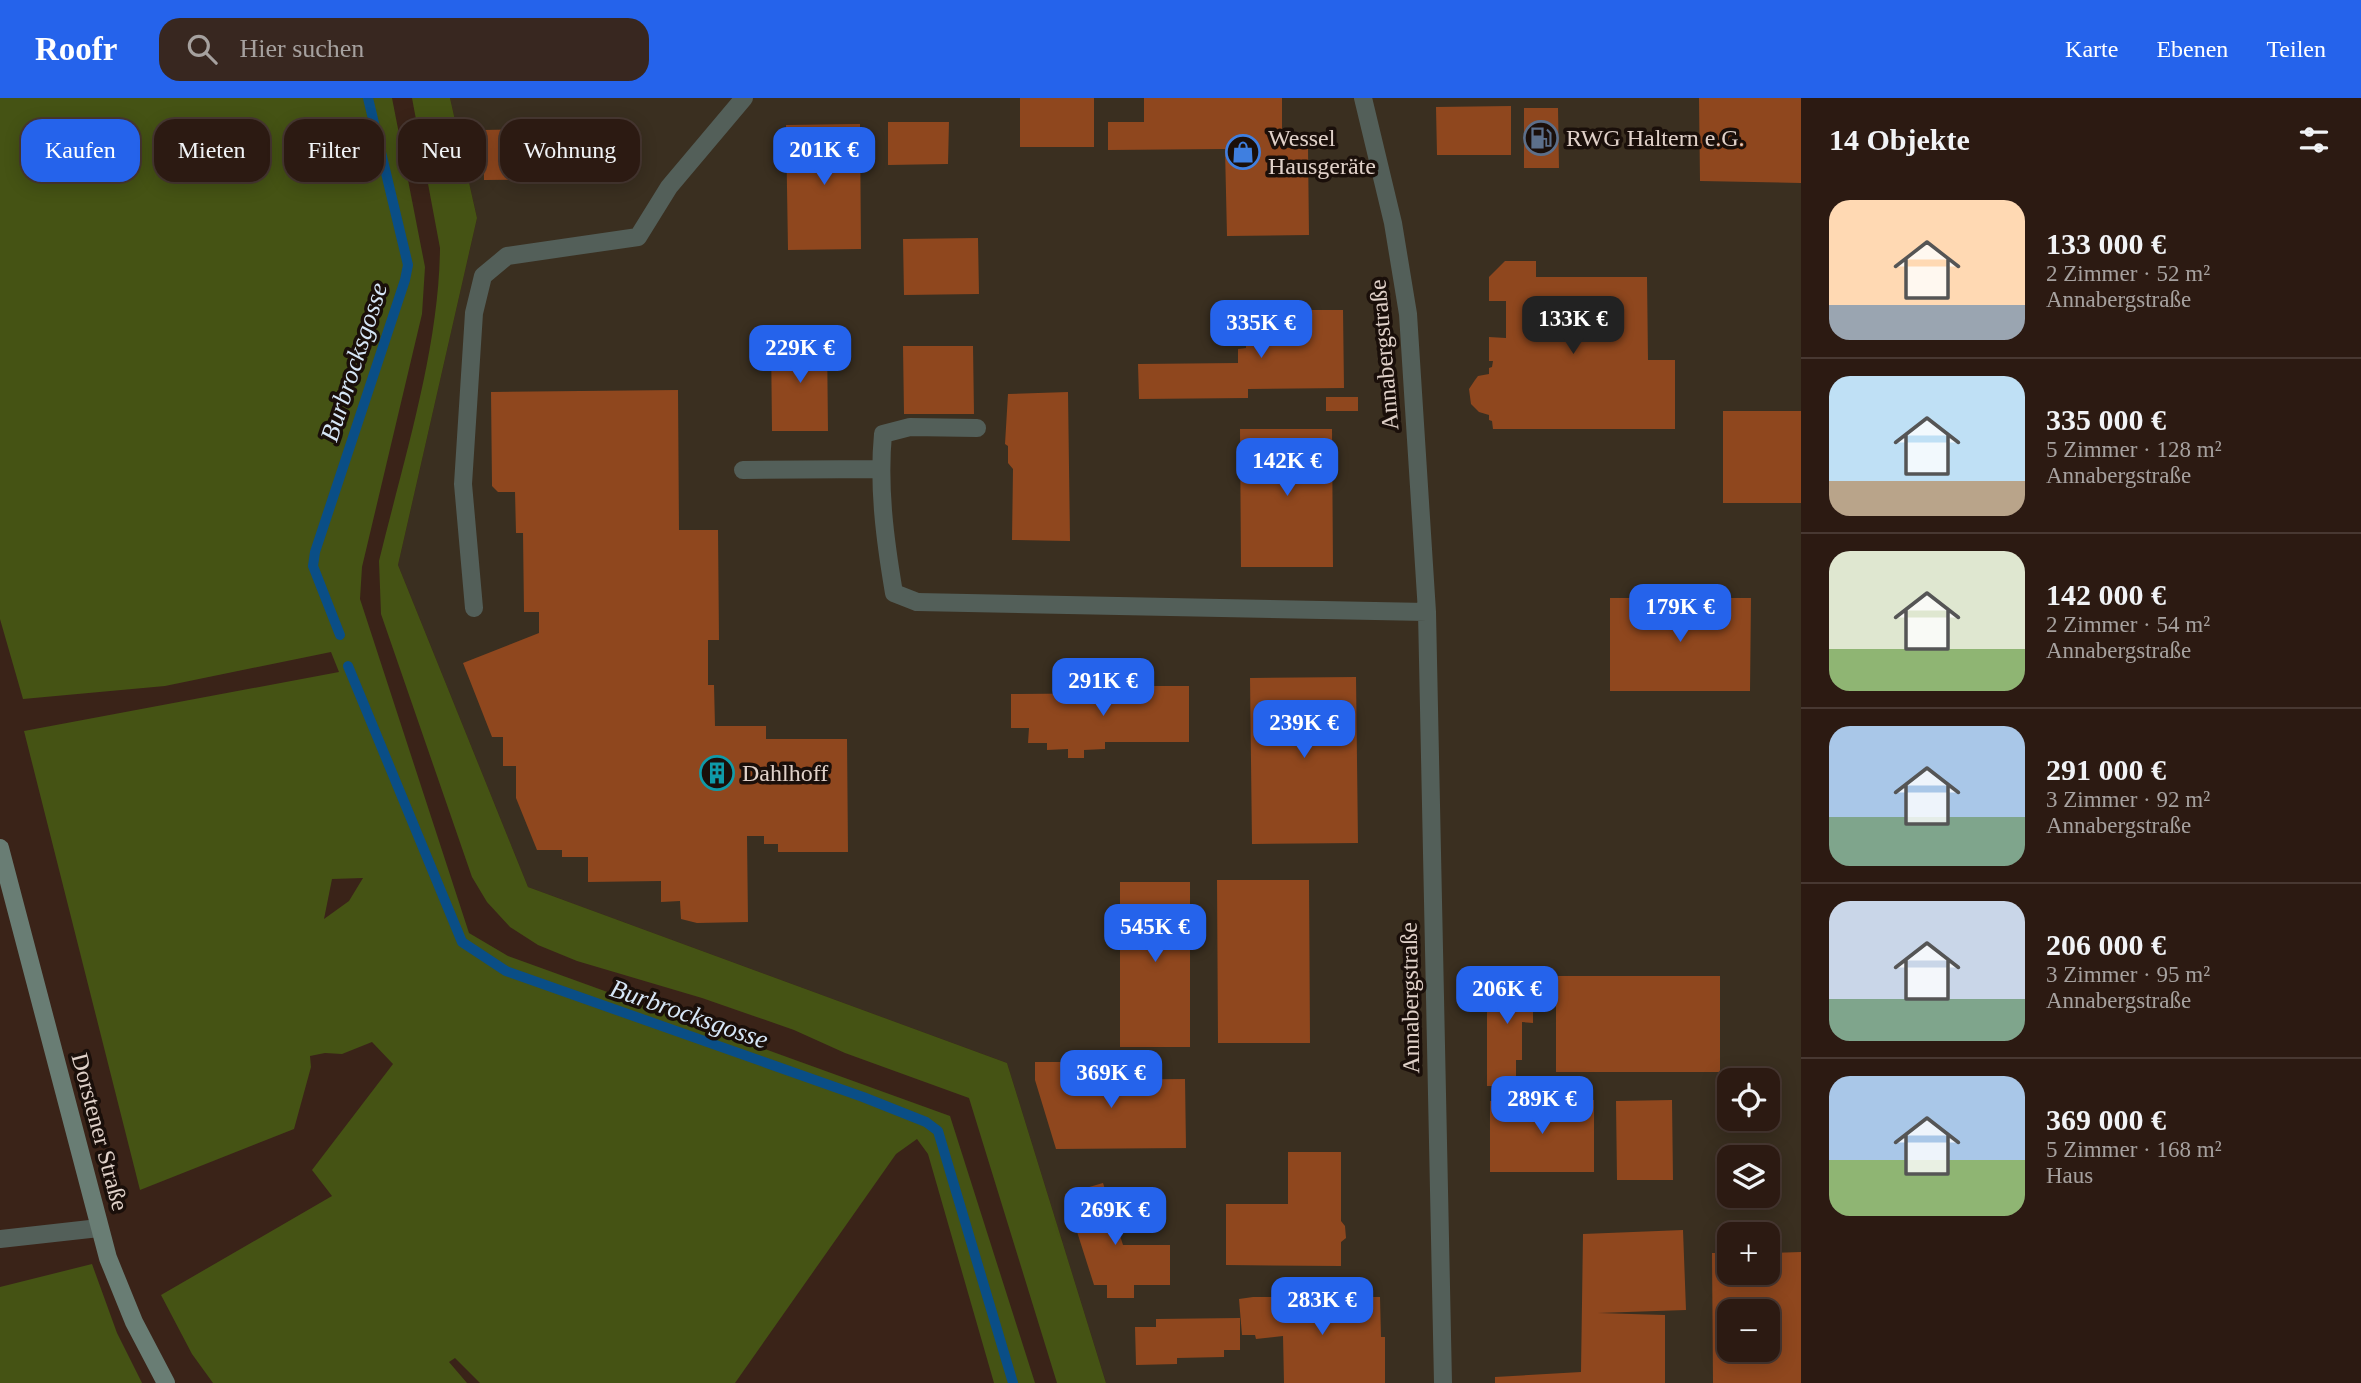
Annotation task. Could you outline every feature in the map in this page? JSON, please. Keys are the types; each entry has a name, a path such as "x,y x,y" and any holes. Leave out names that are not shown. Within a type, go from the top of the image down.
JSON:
{"main road":[{"name":"Dorstener Straße","path":"0,848 5,886 108,1258 134,1322 166,1383"}],"street":[{"path":"474,608 463,484 474,313 483,276 507,256 638,237 669,187 744,98"},
{"name":"Annabergstraße","path":"1363,98 1394,223 1408,314 1427,612 1443,1383"},
{"path":"977,428 910,428 883,434 880,469 886,542 894,593 917,603 1427,612"},
{"path":"743,470 880,469"},
{"path":"0,1239 99,1228"}],"shaded area":[{"path":"450,98 1801,98 1801,1383 1106,1383 1007,1063 528,887 398,565 477,218 469,182 486,182 486,119 455,119"}],"green space":[{"path":"0,98 392,98 398,129 398,182 408,182 425,267 422,314 362,567 360,599 469,933 508,956 950,1116 1035,1383 994,1383 928,1154 917,1139 896,1154 735,1383 480,1383 455,1358 449,1362 467,1383 213,1383 192,1354 161,1295 332,1196 312,1170 393,1064 372,1042 342,1054 310,1056 311,1067 294,1129 140,1190 24,731 339,672 331,652 165,686 23,699 0,619","holes":["363,878 349,901 324,919 332,879"]},
{"path":"412,98 450,98 455,119 416,119"},
{"path":"428,182 469,182 477,218 398,565 528,887 1007,1063 1106,1383 1057,1383 969,1098 845,1053 794,1030 702,998 577,961 538,945 510,927 487,902 472,877 381,614 379,561 427,366 438,287 440,248"},
{"path":"92,1264 117,1333 142,1383 0,1383 0,1287"}],"building":[{"path":"1020,98 1094,98 1094,147 1020,147"},
{"path":"1144,98 1282,98 1282,148 1308,148 1309,235 1227,236 1225,149 1108,150 1108,122 1144,122"},
{"path":"1699,98 1801,98 1801,183 1700,181"},
{"path":"1511,106 1511,155 1437,155 1436,107"},
{"name":"RWG Haltern e.G.","path":"1524,108 1558,108 1559,168 1524,168"},
{"path":"888,122 949,122 948,164 888,165"},
{"path":"860,124 861,249 788,250 786,125"},
{"path":"486,130 500,130 500,180 486,180"},
{"path":"978,238 979,294 904,295 903,239"},
{"path":"1505,261 1536,261 1536,277 1647,277 1648,360 1675,360 1675,429 1493,429 1489,415 1479,412 1471,404 1469,389 1478,376 1489,374 1489,368 1492,367 1493,361 1489,361 1489,337 1506,338 1506,301 1489,301 1489,277"},
{"path":"1246,310 1343,310 1344,388 1248,389 1248,398 1139,399 1138,364 1238,363 1238,349 1246,348"},
{"path":"771,338 827,338 828,431 772,431"},
{"path":"903,346 973,346 974,414 904,414"},
{"path":"678,390 679,530 718,530 719,640 708,640 708,685 714,685 715,726 766,726 766,739 847,739 848,852 778,852 778,844 764,844 764,836 747,836 748,922 697,923 681,919 680,901 661,902 661,881 588,882 588,857 562,857 562,850 537,850 516,798 516,766 503,766 503,737 492,737 463,663 539,633 539,612 524,612 523,533 516,533 515,492 498,492 492,486 491,392"},
{"path":"1068,392 1070,541 1012,540 1013,469 1008,463 1008,446 1005,444 1008,394"},
{"path":"1326,397 1358,397 1358,411 1326,411"},
{"path":"1723,411 1801,411 1801,503 1723,503"},
{"path":"1240,429 1332,429 1333,567 1241,567"},
{"path":"1610,598 1751,598 1750,691 1610,691"},
{"path":"1356,677 1358,843 1252,844 1250,678"},
{"path":"1141,686 1189,686 1189,742 1105,742 1105,749 1084,750 1084,758 1068,758 1068,749 1047,750 1047,743 1028,743 1029,728 1011,728 1011,694 1141,693"},
{"path":"1217,880 1309,880 1310,1043 1218,1043"},
{"path":"1120,882 1190,882 1190,1047 1120,1047"},
{"path":"1533,976 1533,1023 1522,1022 1522,1060 1516,1060 1516,1086 1487,1086 1487,977"},
{"path":"1556,976 1720,976 1720,1068 1717,1068 1717,1072 1556,1072"},
{"path":"1035,1062 1076,1062 1076,1080 1185,1079 1186,1148 1056,1149 1035,1080"},
{"path":"1594,1100 1594,1172 1490,1172 1490,1101"},
{"path":"1672,1100 1673,1180 1617,1180 1616,1101"},
{"path":"1288,1152 1341,1152 1341,1221 1345,1226 1346,1238 1341,1242 1341,1266 1226,1265 1226,1204 1288,1204"},
{"path":"1103,1183 1123,1245 1170,1245 1170,1285 1134,1285 1134,1298 1107,1298 1107,1285 1094,1285 1065,1194"},
{"path":"1683,1230 1686,1310 1598,1313 1665,1315 1665,1383 1495,1383 1495,1377 1581,1372 1583,1234"},
{"path":"1801,1252 1801,1383 1713,1383 1712,1253 1717,1253 1717,1285 1780,1285 1780,1253"},
{"path":"1380,1297 1381,1337 1385,1337 1385,1383 1284,1383 1283,1336 1256,1339 1255,1335 1242,1335 1239,1299"},
{"path":"1240,1318 1240,1350 1224,1350 1224,1357 1177,1358 1177,1364 1136,1365 1135,1327 1156,1327 1156,1319"}],"waterway":[{"name":"Burbrocksgosse","path":"340,635 313,566 315,552 408,265 368,98"},
{"name":"Burbrocksgosse","path":"348,666 462,942 506,971 863,1097 926,1122 938,1131 1013,1383"}],"place":[{"name":"RWG Haltern e.G.","path":"1541,138"},
{"name":"Wessel Hausgeräte","path":"1243,152"},
{"name":"Dahlhoff","path":"717,773"}]}
